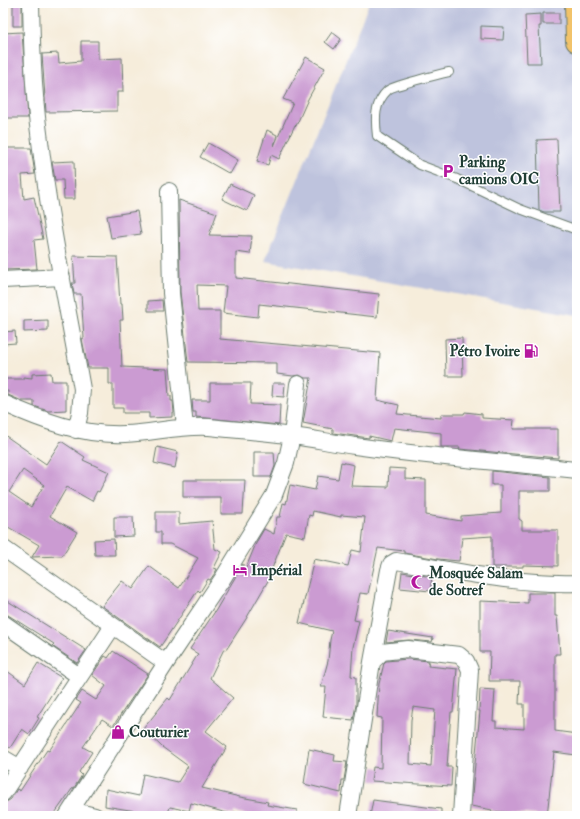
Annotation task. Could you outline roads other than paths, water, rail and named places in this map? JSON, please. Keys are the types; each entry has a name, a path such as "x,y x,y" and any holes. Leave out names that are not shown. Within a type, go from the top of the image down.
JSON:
{"main road":[{"path":"576,3 577,41"}],"street":[{"path":"31,3 33,72 38,131 48,200 82,389 80,413 76,430"},
{"path":"169,191 171,293 185,427"},
{"path":"3,280 62,277"},
{"path":"95,816 69,813 223,578 274,495 286,463 292,436 298,384"},
{"path":"3,403 34,417 76,430 98,433 124,434 185,427 207,427 292,436 355,446 577,470"},
{"path":"3,548 166,663"},
{"path":"348,816 372,662 391,564 396,561 479,575 556,584 577,584"},
{"path":"3,623 79,676"},
{"path":"3,793 113,626"},
{"path":"372,662 382,652 408,649 459,655 466,661 470,670 461,816"},
{"path":"3,758 20,768"}],"lane":[{"path":"450,72 388,89 378,102 375,119 377,136 420,165 457,179 520,210 577,230"}],"place":[{"name":"Parking camions OIC","path":"448,171"},
{"name":"Pétro Ivoire","path":"531,351"},
{"name":"Impérial","path":"240,570"},
{"name":"Mosquée Salam de Sotref","path":"418,582"},
{"name":"Couturier","path":"118,732"}]}
